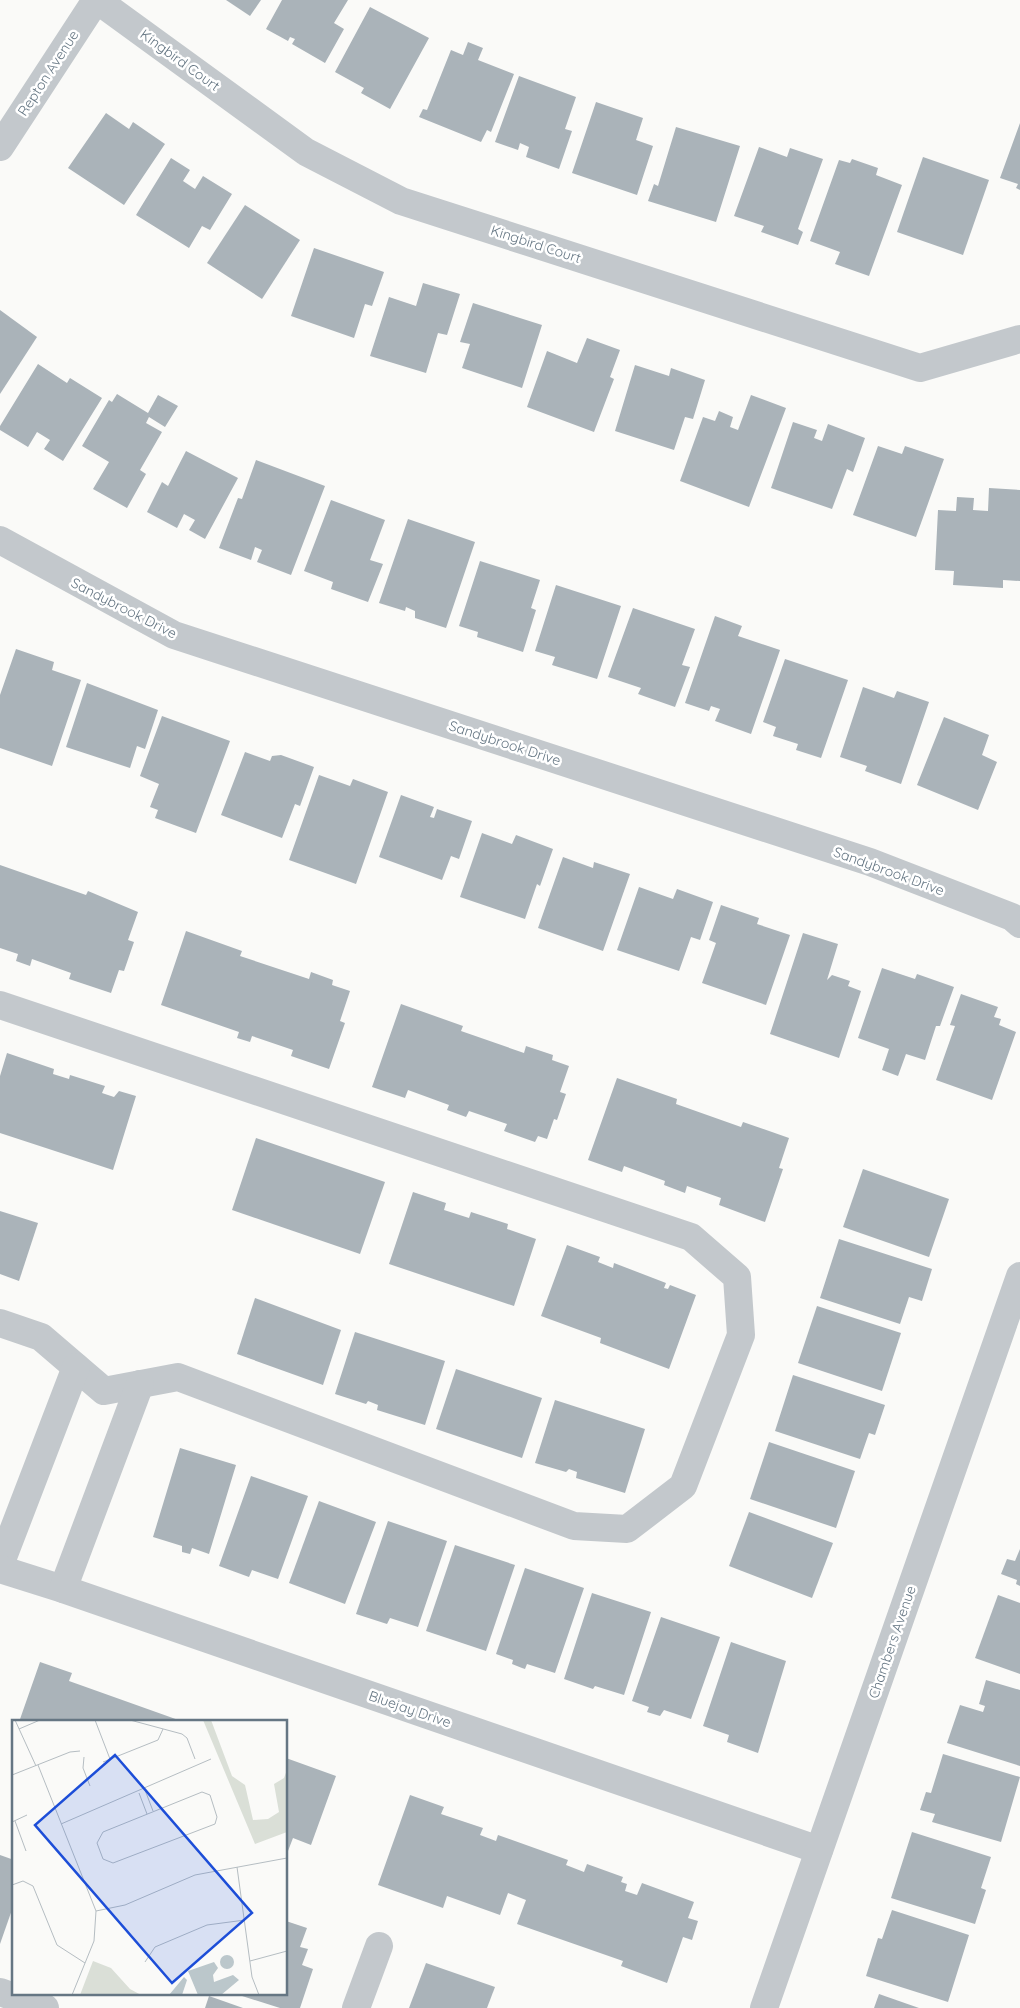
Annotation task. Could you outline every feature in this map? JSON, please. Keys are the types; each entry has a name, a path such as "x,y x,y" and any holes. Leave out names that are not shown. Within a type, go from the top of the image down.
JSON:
{"street":[{"name":"Repton Avenue","path":"0,147 96,0"},
{"name":"Kingbird Court","path":"96,0 306,152 401,201 920,368 1020,339"},
{"name":"Sandybrook Drive","path":"0,540 174,635 870,862 1012,917 1020,924"},
{"path":"0,1005 691,1237 736,1276 741,1335 683,1486 627,1529 574,1526 178,1377 104,1391 41,1336 0,1323"},
{"name":"Chambers Avenue","path":"764,2008 1020,1276"},
{"path":"0,1565 76,1367"},
{"path":"63,1589 140,1384"},
{"name":"Bluejay Drive","path":"0,1569 63,1589 819,1850"},
{"path":"356,2008 379,1946"},
{"path":"0,1992 45,2008"}],"building":[{"path":"226,0 261,0 250,16"},
{"path":"282,0 348,0 334,23 344,29 325,63 292,44 295,39 290,37 288,41 266,29"},
{"path":"370,7 429,38 390,109 361,93 364,88 335,72"},
{"path":"468,42 483,48 478,60 514,74 491,132 487,130 481,142 419,117 423,109 427,110 451,50 463,55"},
{"path":"519,76 576,97 565,129 572,131 559,169 526,157 529,147 520,143 518,150 495,142"},
{"path":"596,102 643,118 636,140 653,146 637,195 572,173"},
{"path":"106,113 129,129 133,122 165,144 124,205 68,168"},
{"path":"1020,123 1020,190 1016,188 1018,184 1000,178"},
{"path":"676,127 740,146 716,222 648,201 654,184 658,186"},
{"path":"759,147 787,157 790,148 823,159 798,229 803,232 798,245 761,232 764,226 734,216"},
{"path":"923,157 989,180 963,255 897,232"},
{"path":"171,158 190,170 183,181 195,189 203,176 232,194 210,230 202,226 189,248 136,215"},
{"path":"852,159 878,168 876,175 902,185 869,276 835,264 840,252 810,241 839,160 850,163"},
{"path":"245,205 300,240 262,299 207,263"},
{"path":"314,248 384,272 372,306 365,304 354,338 291,316"},
{"path":"423,283 460,294 447,335 438,333 426,373 370,356 389,297 416,306"},
{"path":"473,303 542,325 522,388 462,368 470,344 460,342"},
{"path":"0,310 37,337 0,394"},
{"path":"587,338 620,350 610,377 614,379 594,432 527,407 547,351 577,363"},
{"path":"38,364 67,383 70,378 102,398 63,461 44,449 50,440 37,432 28,447 0,430 0,426"},
{"path":"635,365 669,376 671,368 705,380 693,419 685,417 674,450 615,431"},
{"path":"117,394 148,413 158,395 178,406 165,427 149,417 146,423 162,432 140,470 146,474 127,508 93,489 109,462 82,446 109,400 112,402"},
{"path":"751,395 786,408 749,507 680,481 703,417 715,421 719,411 733,417 730,427 738,430"},
{"path":"793,422 817,430 814,438 822,441 828,424 865,438 853,472 847,469 832,509 771,488"},
{"path":"878,446 902,454 905,446 944,459 916,537 853,515"},
{"path":"186,451 238,478 205,539 189,530 195,520 184,514 177,528 147,512 162,482 168,486"},
{"path":"256,460 325,486 291,575 257,562 262,550 255,547 251,560 219,548 238,498 242,499"},
{"path":"989,488 1020,490 1020,581 1003,580 1003,588 953,585 954,571 935,570 938,510 956,511 957,497 974,498 973,510 988,511"},
{"path":"331,500 385,520 370,560 383,564 368,602 331,589 333,582 304,571"},
{"path":"408,519 475,542 446,628 415,618 415,611 406,607 405,611 379,603"},
{"path":"480,561 540,580 531,608 536,610 523,652 477,637 478,632 459,626"},
{"path":"556,585 621,606 597,679 552,665 555,657 535,651"},
{"path":"633,608 695,629 682,665 690,667 675,707 638,694 641,688 608,677"},
{"path":"715,616 742,626 738,636 780,650 751,734 715,721 720,709 711,706 709,711 685,703"},
{"path":"16,649 54,662 52,670 81,680 52,766 0,748 0,695"},
{"path":"785,659 848,680 821,758 796,750 798,744 773,736 776,727 763,722"},
{"path":"87,683 158,710 145,749 137,746 130,768 66,747"},
{"path":"863,687 894,698 897,691 929,702 901,784 865,771 867,766 840,757"},
{"path":"162,716 230,741 196,833 155,818 158,810 150,807 159,784 140,776"},
{"path":"944,717 989,735 982,755 997,762 978,810 917,785"},
{"path":"245,752 270,761 272,756 281,755 314,767 300,806 295,804 282,838 221,815"},
{"path":"319,775 350,786 353,779 388,792 356,884 289,860"},
{"path":"401,795 434,807 430,817 434,818 437,809 472,821 459,859 451,856 442,880 379,857"},
{"path":"482,833 512,844 516,835 553,849 540,886 537,884 525,919 460,897"},
{"path":"563,857 593,868 594,862 630,874 603,951 538,928"},
{"path":"0,865 86,895 88,891 138,912 128,940 134,942 124,971 119,970 111,993 69,979 71,973 32,959 30,966 16,961 18,954 0,948"},
{"path":"639,887 673,899 677,889 713,902 700,940 691,937 679,971 617,950"},
{"path":"721,905 759,918 757,924 790,935 766,1005 702,983 716,943 709,940"},
{"path":"186,931 242,951 240,956 309,979 311,972 333,980 332,985 350,991 340,1021 345,1023 329,1069 291,1056 293,1050 252,1036 250,1042 237,1038 239,1032 161,1005"},
{"path":"803,933 838,944 827,980 832,975 850,981 848,986 861,991 839,1058 770,1034"},
{"path":"882,968 915,979 917,974 954,987 940,1026 936,1026 925,1060 906,1054 898,1076 882,1070 889,1049 858,1038"},
{"path":"961,994 998,1007 994,1017 1001,1019 999,1025 1016,1032 992,1100 936,1080 955,1026 950,1025"},
{"path":"401,1004 463,1026 461,1031 524,1053 526,1046 553,1055 552,1060 569,1066 560,1092 566,1094 557,1120 554,1119 547,1139 538,1136 535,1142 504,1131 507,1124 469,1111 466,1117 447,1110 449,1105 408,1090 405,1098 372,1087"},
{"path":"7,1053 54,1069 53,1074 69,1079 70,1075 105,1086 102,1093 114,1097 119,1091 136,1096 113,1170 0,1133 0,1076"},
{"path":"617,1078 677,1099 676,1104 741,1127 743,1122 789,1138 779,1168 783,1169 765,1222 719,1205 721,1198 687,1186 685,1193 664,1185 665,1181 624,1166 622,1172 588,1160"},
{"path":"256,1138 385,1182 360,1254 232,1210"},
{"path":"863,1169 949,1199 929,1257 843,1227"},
{"path":"413,1192 446,1203 444,1210 469,1218 471,1212 508,1224 507,1229 536,1239 514,1306 389,1264"},
{"path":"0,1211 38,1223 19,1281 0,1274"},
{"path":"839,1239 932,1269 922,1301 909,1297 900,1324 820,1298"},
{"path":"567,1245 600,1257 598,1262 613,1268 614,1263 666,1283 664,1288 668,1289 670,1285 696,1295 669,1369 600,1343 601,1338 541,1316"},
{"path":"255,1298 341,1330 323,1385 237,1354"},
{"path":"817,1306 901,1333 882,1391 798,1363"},
{"path":"355,1332 445,1361 425,1425 377,1410 378,1405 368,1401 366,1404 335,1394"},
{"path":"456,1369 542,1398 522,1458 436,1429"},
{"path":"793,1375 885,1405 875,1435 869,1433 860,1459 775,1431"},
{"path":"555,1400 645,1429 625,1493 576,1478 577,1472 569,1469 566,1472 535,1463"},
{"path":"769,1442 855,1471 836,1528 750,1499"},
{"path":"180,1448 236,1465 209,1554 192,1548 190,1554 182,1552 182,1546 153,1537"},
{"path":"251,1476 308,1496 278,1579 252,1570 249,1577 219,1566"},
{"path":"319,1501 376,1522 345,1604 289,1583"},
{"path":"749,1512 833,1543 812,1598 729,1566"},
{"path":"388,1521 447,1541 418,1627 390,1618 387,1624 356,1614"},
{"path":"455,1545 515,1565 486,1651 426,1631"},
{"path":"1020,1549 1020,1586 1016,1584 1017,1580 1001,1574 1007,1559 1015,1561"},
{"path":"525,1568 584,1588 555,1673 527,1664 525,1669 512,1664 513,1660 496,1654"},
{"path":"592,1593 651,1612 624,1695 595,1686 593,1689 564,1679"},
{"path":"998,1595 1020,1603 1020,1674 975,1658"},
{"path":"661,1617 720,1637 691,1719 664,1710 660,1716 647,1712 649,1707 632,1701"},
{"path":"731,1642 786,1661 758,1753 727,1742 729,1735 703,1726"},
{"path":"40,1662 72,1673 69,1681 178,1720 20,1720"},
{"path":"986,1680 1020,1690 1020,1766 947,1743 960,1705 983,1712 985,1706 979,1704"},
{"path":"943,1754 1020,1777 1001,1842 932,1822 935,1814 920,1810 926,1792 931,1793"},
{"path":"288,1759 336,1776 311,1845 293,1838 288,1851"},
{"path":"410,1795 444,1807 441,1814 483,1828 480,1835 496,1841 498,1835 568,1860 566,1865 584,1872 587,1864 623,1877 621,1882 627,1884 625,1891 637,1895 642,1883 694,1902 688,1918 698,1921 692,1940 683,1937 667,1983 621,1966 623,1961 517,1924 526,1900 508,1893 500,1915 447,1896 443,1908 378,1885"},
{"path":"912,1832 991,1857 981,1888 986,1890 975,1924 891,1898"},
{"path":"0,1855 12,1859 12,1910 0,1944"},
{"path":"892,1910 969,1935 948,2002 866,1976 878,1938 882,1939"},
{"path":"288,1922 307,1928 300,1947 308,1949 302,1965 313,1969 300,2008 280,2008 242,1996 288,1996"},
{"path":"426,1963 495,1987 487,2008 409,2008"},
{"path":"879,1994 919,2008 874,2008"},
{"path":"209,1996 243,2008 205,2008"}]}
